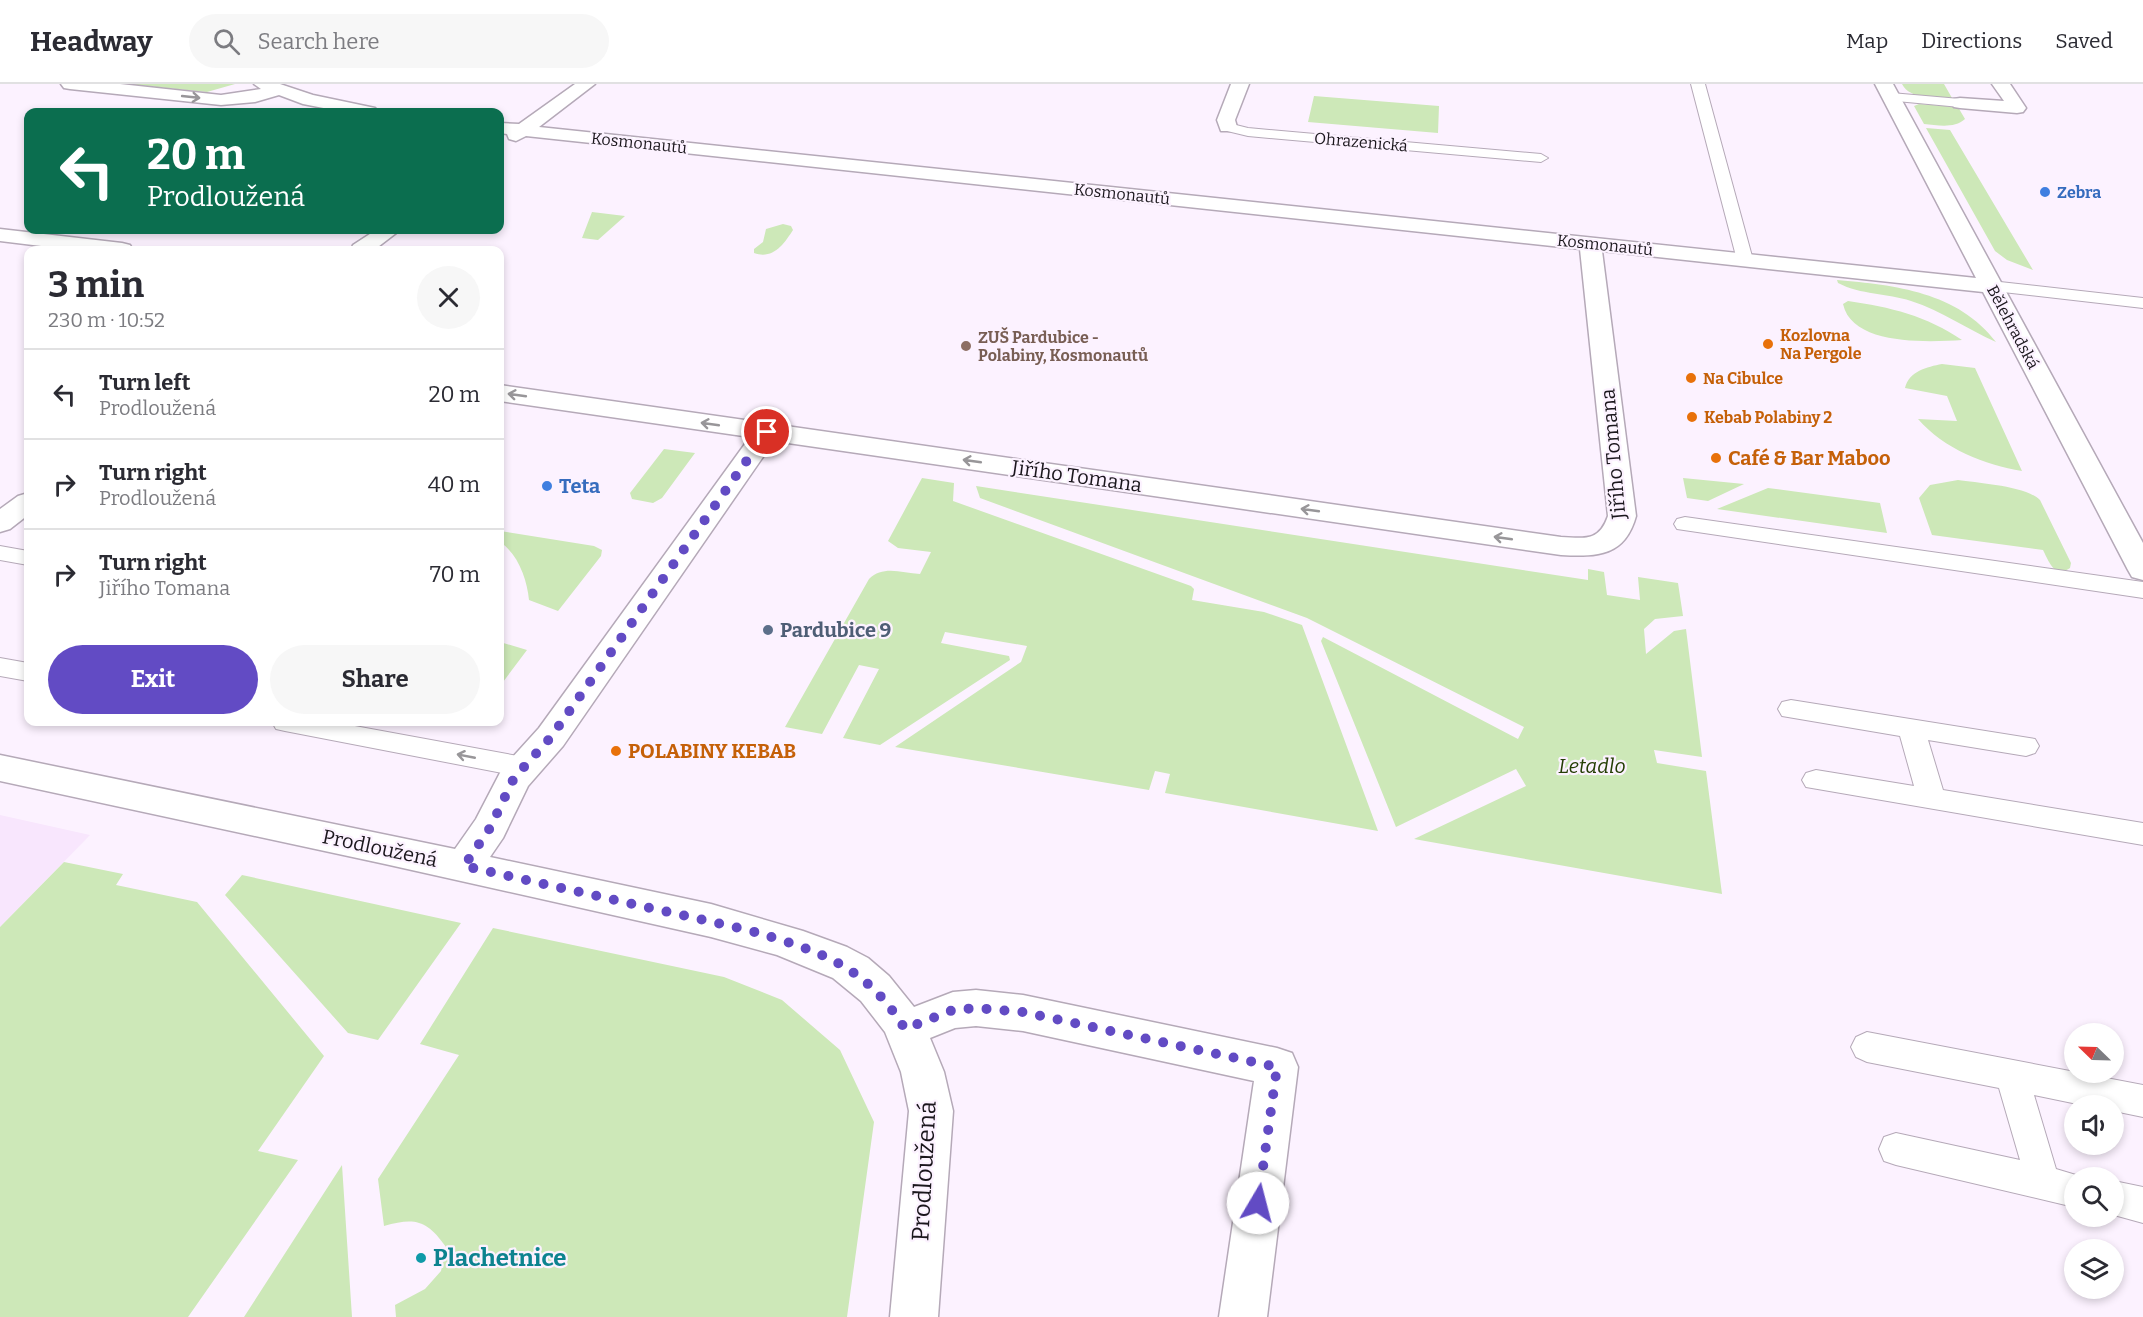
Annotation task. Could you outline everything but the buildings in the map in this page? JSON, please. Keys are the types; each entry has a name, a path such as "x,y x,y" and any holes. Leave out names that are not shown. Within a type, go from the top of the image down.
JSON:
{"street":[{"path":"70,84 221,100 255,97 270,87 325,104 347,108"},
{"path":"504,143 586,84"},
{"name":"Ohrazenická","path":"1228,127 1226,120 1240,84"},
{"path":"1960,103 2017,108 2001,84"},
{"name":"Bělehradská","path":"1888,91 2143,570"},
{"name":"Kosmonautů","path":"504,128 1991,286"},
{"path":"367,246 383,234"},
{"path":"0,235 89,246"},
{"name":"Jiřího Tomana","path":"504,394 1561,546 1587,547 1604,544 1615,536 1622,516 1590,243"},
{"path":"464,866 484,838 508,788 523,767 551,737 767,432"},
{"path":"0,523 24,505"},
{"name":"Prodloužená","path":"0,768 464,866 748,930 828,957 858,974 878,992 905,1029 926,1077 932,1111 914,1317"},
{"path":"905,1029 953,1010 1023,1012 1277,1067 1243,1317"}],"lane":[{"path":"1698,84 1745,260"},
{"path":"1888,91 1960,103"},
{"name":"Ohrazenická","path":"1228,127 1248,132 1541,158"},
{"path":"1991,286 2143,303"},
{"path":"1685,524 2143,590"},
{"path":"0,553 24,557"},
{"path":"0,667 24,671"},
{"path":"1791,709 2026,746"},
{"path":"306,726 523,767"},
{"path":"1911,728 1932,799"},
{"path":"1816,780 2143,834"},
{"path":"1867,1047 2143,1101"},
{"path":"2012,1075 2059,1186"},
{"path":"1896,1149 2059,1186"},
{"path":"2124,1200 2143,1205"}],"shaded area":[{"path":"0,815 90,835 0,927"}],"green space":[{"path":"127,84 235,84 207,92"},
{"path":"1902,84 1944,84 1952,98 1917,95 1911,93"},
{"path":"1314,96 1439,106 1438,133 1308,122"},
{"path":"1919,104 1958,107 1965,119 1951,125 1924,124 1914,106"},
{"path":"1926,128 1950,130 2033,270 2007,260 1995,251"},
{"path":"592,212 625,216 598,240 582,238"},
{"path":"783,224 791,226 793,230 782,245 767,254 754,253 754,249 763,242 766,229"},
{"path":"1837,280 1881,285 1924,294 1963,312 1981,325 1996,342 1922,305 1902,298 1856,290 1838,283"},
{"path":"1848,301 1908,314 1935,325 1962,340 1912,341 1876,334 1861,328 1849,318 1843,304"},
{"path":"1942,364 1975,368 2022,471 1994,465 1966,454 1940,439 1918,419 1957,421 1947,396 1905,388 1907,382 1915,374 1925,368"},
{"path":"664,449 695,453 662,498 653,503 632,499 630,493"},
{"path":"922,478 954,483 953,501 1191,586 1194,589 1192,600 1264,612 1302,625 1378,831 1165,793 1170,774 1155,771 1149,790 895,747 1021,662 1027,646 945,632 941,643 1009,656 1010,660 880,745 843,738 879,669 859,665 822,734 785,727 869,579 880,572 887,571 920,574 931,552 898,548 888,541"},
{"path":"1683,478 1744,484 1708,501 1687,498"},
{"path":"1958,480 2013,488 2040,500 2071,563 2070,568 2060,572 2053,568 2043,550 1932,535 1919,498 1930,485"},
{"name":"Letadlo","path":"976,486 1588,580 1588,569 1604,572 1607,595 1640,600 1638,577 1678,583 1683,616 1655,619 1644,629 1646,654 1674,631 1686,629 1702,757 1654,750 1657,763 1706,771 1722,894 1414,839 1526,786 1516,769 1396,827 1321,641 1323,637 1518,739 1524,727 1307,618 980,498"},
{"path":"1768,488 1880,503 1887,533 1717,509"},
{"path":"504,532 594,546 602,550 601,556 558,611 529,600 521,568 506,547"},
{"path":"504,643 527,650 504,681"},
{"path":"64,862 123,874 116,885 197,902 324,1056 258,1151 298,1160 188,1317 0,1317 0,927"},
{"path":"242,875 461,923 378,1040 348,1033 225,895"},
{"path":"493,928 724,977 782,1000 840,1050 874,1122 847,1317 396,1317 395,1305 425,1289 441,1271 446,1247 433,1231 419,1223 404,1222 384,1226 378,1179 459,1055 420,1044"},
{"path":"342,1165 352,1317 244,1317"}],"place":[{"name":"Zebra","path":"2045,192"},
{"name":"Kozlovna Na Pergole","path":"1768,344"},
{"name":"ZUŠ Pardubice - Polabiny, Kosmonautů","path":"966,346"},
{"name":"Na Cibulce","path":"1691,378"},
{"name":"Kebab Polabiny 2","path":"1692,417"},
{"name":"Café & Bar Maboo","path":"1716,458"},
{"name":"Teta","path":"547,486"},
{"name":"Pardubice 9","path":"768,630"},
{"name":"POLABINY KEBAB","path":"616,751"},
{"name":"Plachetnice","path":"421,1258"}],"route":[{"path":"767,432 543,748 514,778 490,828 464,866 748,930 785,941 828,957 858,974 878,992 895,1012 905,1029 953,1010 976,1008 1023,1012 1277,1067 1258,1203"}]}
